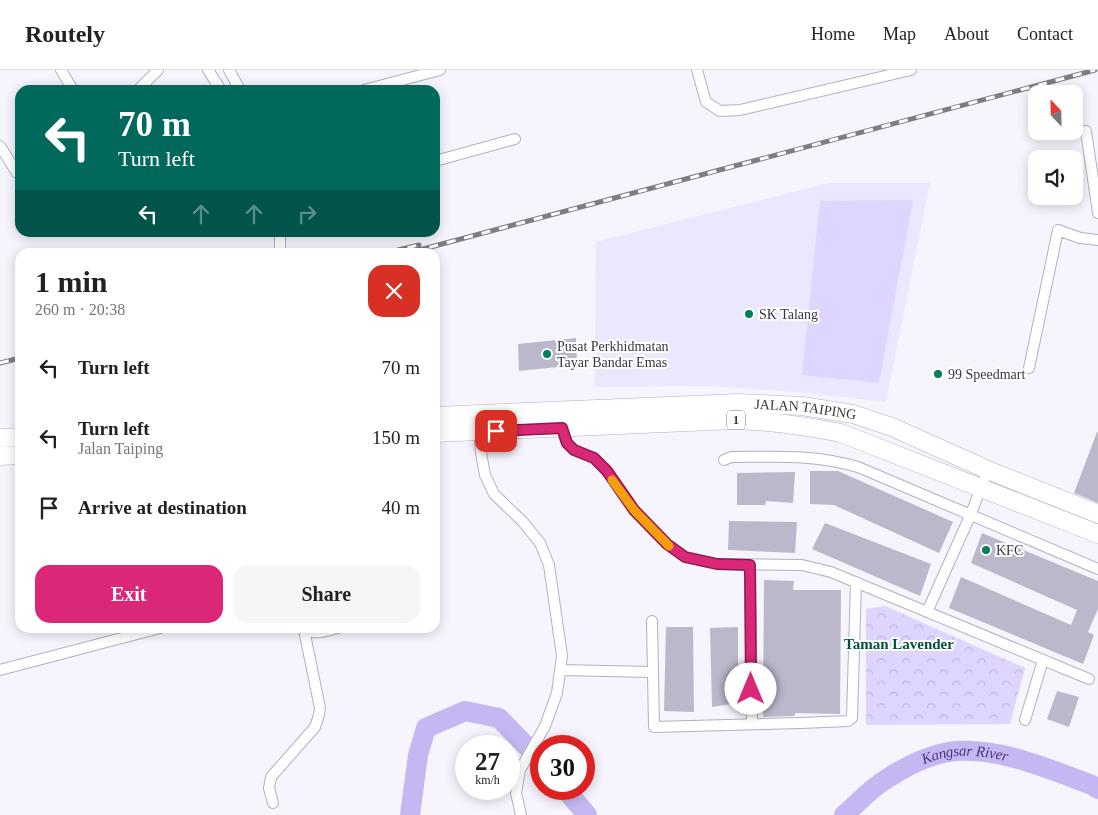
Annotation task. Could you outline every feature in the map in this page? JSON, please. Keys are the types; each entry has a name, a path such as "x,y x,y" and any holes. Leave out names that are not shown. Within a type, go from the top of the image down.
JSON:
{"highway":[{"name":"JALAN TAIPING","path":"440,433 479,423 738,403 802,406 853,414 892,427 988,470 1098,514"},
{"name":"JALAN TAIPING","path":"440,417 479,423 562,428 735,420 769,421 802,425 841,432 1098,534"},
{"path":"0,438 15,437"},
{"path":"0,456 15,455"}],"street":[{"path":"61,70 70,85"},
{"path":"143,85 158,70"},
{"path":"208,70 218,85"},
{"path":"229,70 237,85"},
{"path":"383,85 440,70"},
{"path":"697,70 706,102 720,111 740,110 911,70"},
{"path":"1086,131 1095,168 1098,213"},
{"path":"440,160 515,140"},
{"path":"0,146 15,170"},
{"path":"1028,368 1058,230 1080,238 1098,240"},
{"path":"479,423 481,454 485,474 494,494 523,522 540,543 549,565 562,656 557,693 545,726 520,770 516,793 521,815"},
{"path":"562,428 567,443 574,450 594,458 607,471 634,510 667,544 685,557 717,564 802,565 831,572 1089,679"},
{"path":"724,460 731,457 808,456 835,460 858,467 1098,569"},
{"path":"928,612 988,470"},
{"path":"750,565 752,724"},
{"path":"652,621 654,726 848,721 852,718 856,582"},
{"path":"0,670 141,633"},
{"path":"273,802 269,788 271,777 314,727 319,715 320,708 303,633"},
{"path":"1025,720 1043,660"},
{"path":"560,670 652,672"}],"shaded area":[{"name":"SK Talang","path":"829,183 930,183 886,402 787,391 708,386 595,387 596,242"}],"green space":[{"path":"913,200 879,383 802,375 820,201"},
{"path":"885,606 1025,668 1010,724 866,725 866,609"}],"building":[{"name":"Pusat Perkhidmatan Tayar Bandar Emas","path":"576,338 577,365 519,371 518,344"},
{"path":"1098,432 1098,503 1074,493"},
{"path":"810,471 838,471 953,522 939,553 834,505 810,504"},
{"path":"795,472 793,503 766,501 765,505 737,505 737,473"},
{"path":"729,521 797,522 795,553 728,550"},
{"path":"825,523 931,564 920,596 812,549"},
{"path":"982,533 1098,581 1098,609 1088,632 1094,635 1083,664 949,608 961,577 1071,625 1077,610 971,563"},
{"path":"764,580 794,581 793,590 841,590 840,714 795,713 795,716 763,717"},
{"path":"666,627 693,627 694,712 664,711"},
{"path":"738,627 738,703 712,707 710,628"},
{"path":"1057,691 1079,697 1069,727 1047,719"}],"waterway":[{"name":"Kangsar River","path":"410,815 418,755 426,728 465,711 499,718 530,750"},
{"name":"Kangsar River","path":"844,815 874,788 892,776 923,759 948,752 966,751 1003,755 1040,766 1092,785 1098,789"},
{"name":"Kangsar River","path":"574,800 587,815"}],"railway":[{"path":"427,248 1095,70"},
{"path":"407,248 419,245"},
{"path":"0,363 15,359"}],"slow traffic":[{"path":"612,480 634,510 669,546"}],"place":[{"name":"SK Talang","path":"749,314"},
{"name":"Pusat Perkhidmatan Tayar Bandar Emas","path":"547,354"},
{"name":"99 Speedmart","path":"938,374"},
{"name":"KFC","path":"986,550"}],"district":[{"name":"Taman Lavender","path":"899,644"}],"route":[{"path":"496,431 562,428 567,443 574,450 594,458 607,471 634,510 667,544 685,557 717,564 750,565 751,689"}]}
